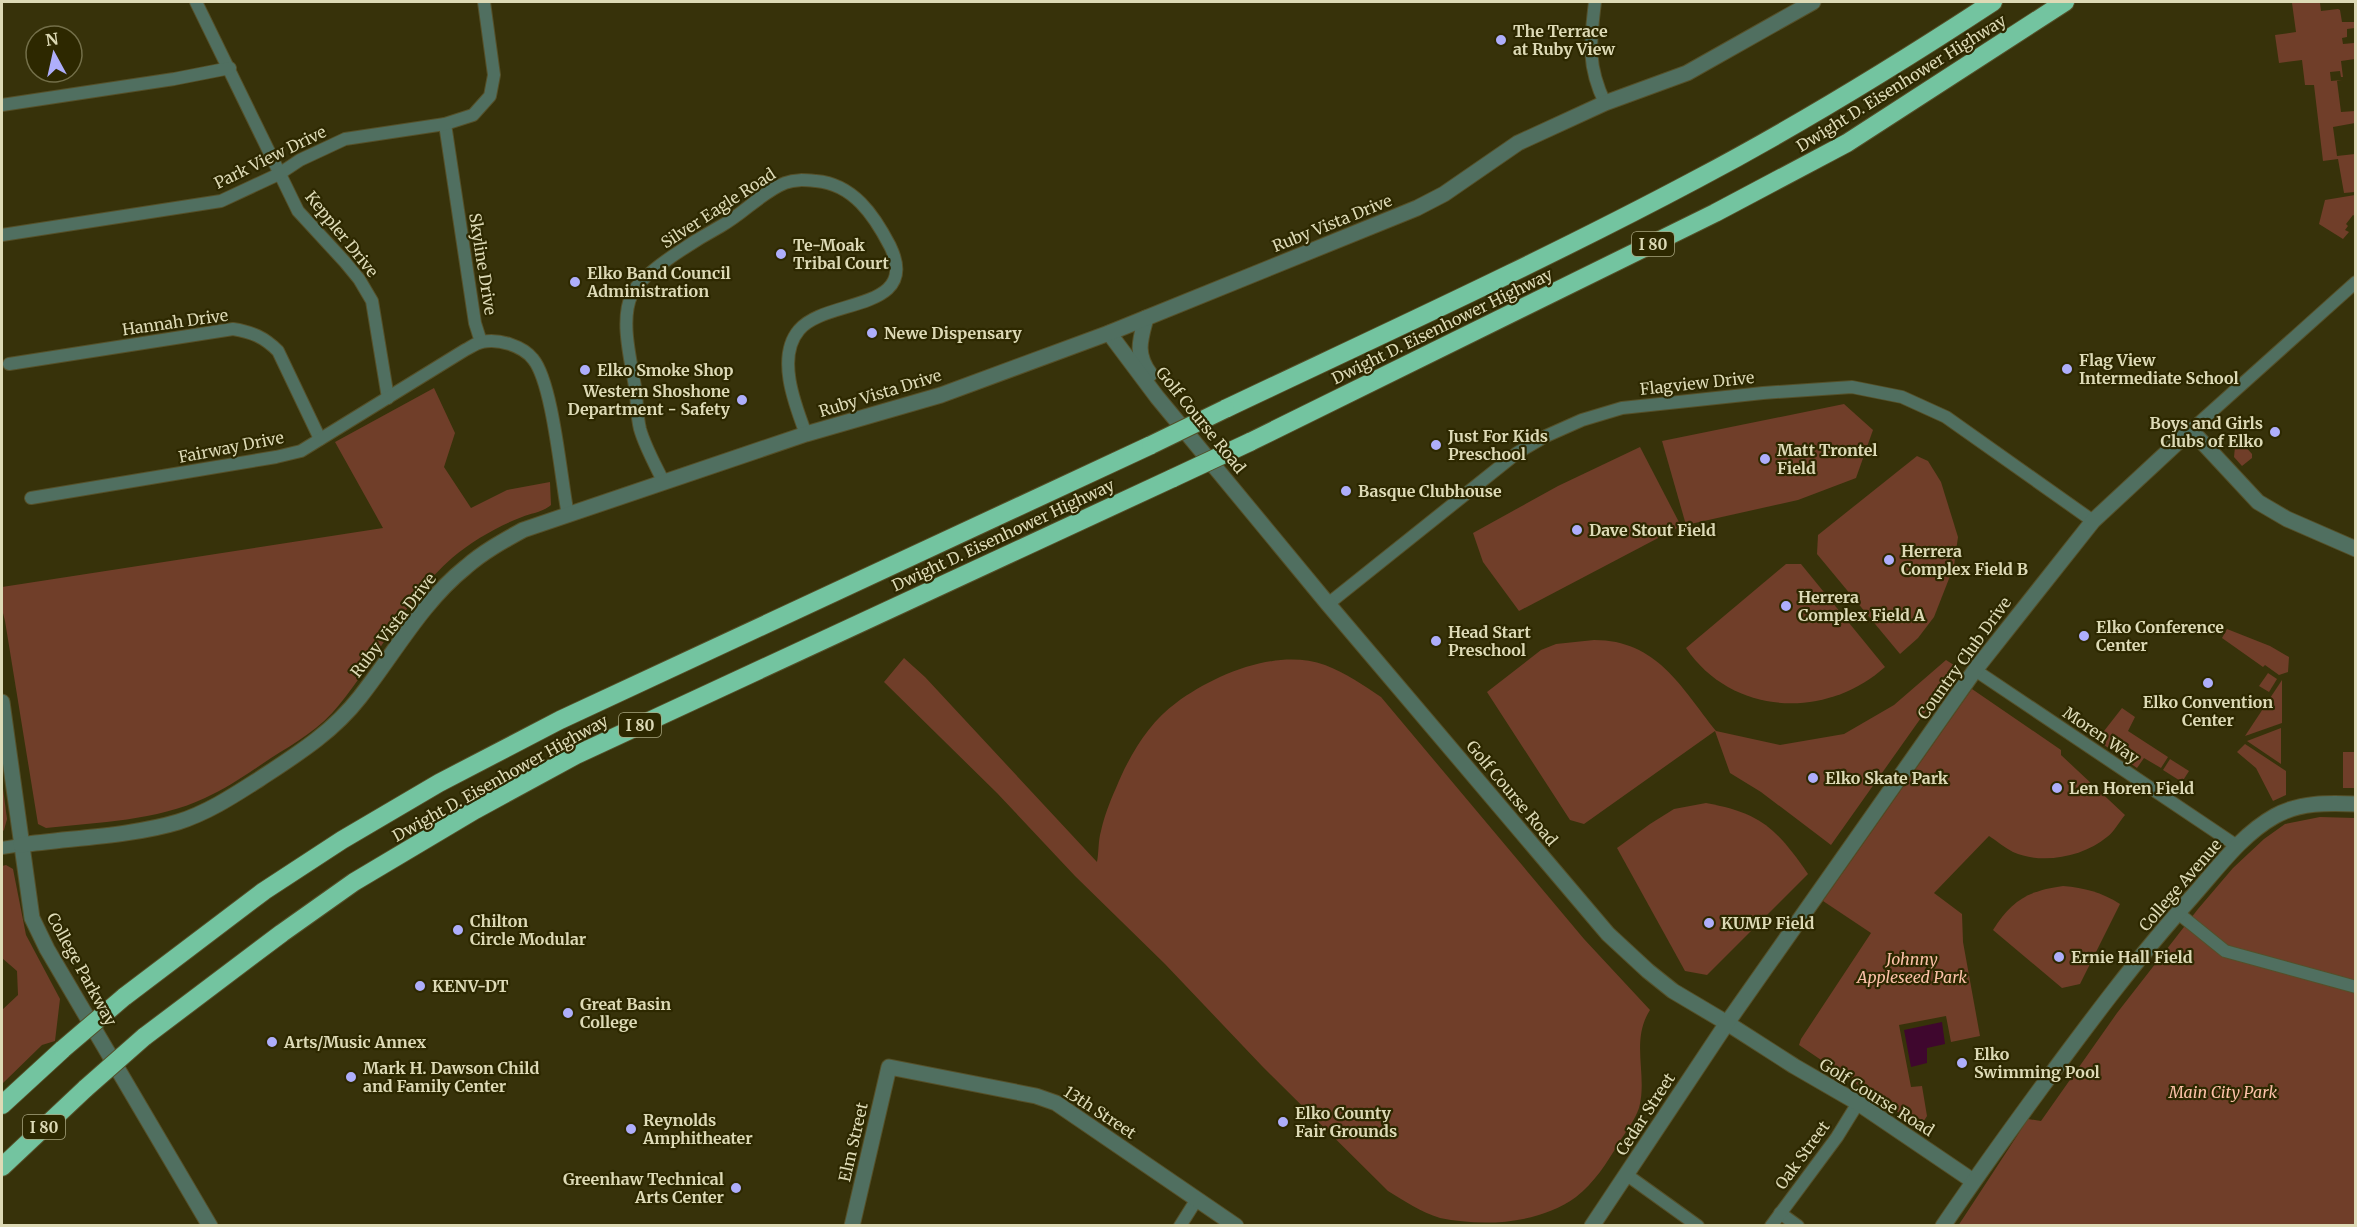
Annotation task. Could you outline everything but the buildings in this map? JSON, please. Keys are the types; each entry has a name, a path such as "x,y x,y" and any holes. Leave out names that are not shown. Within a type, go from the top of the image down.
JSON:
{"highway":[{"name":"Dwight D. Eisenhower Highway","path":"2,1105 124,997 264,891 342,840 439,783 570,715 1151,445 1500,278 1697,179 1846,95 1992,2"},
{"name":"Dwight D. Eisenhower Highway","path":"2,1167 144,1036 354,882 475,810 576,754 1250,442 1663,239 1847,143 2065,2"},
{"path":"2041,19 2071,2"}],"street":[{"name":"Keppler Drive","path":"196,2 298,211 359,279 372,301 388,398"},
{"path":"445,124 473,115 490,96 494,75 484,2"},
{"path":"1594,2 1590,58 1597,86 1605,103"},
{"name":"Ruby Vista Drive","path":"2,848 148,829 204,812 233,796 313,745 359,698 431,602 465,567 523,530 806,434 941,395 1109,333 1417,208 1444,194 1518,143 1605,103 1687,73 1803,4"},
{"path":"2,105 174,79 230,68"},
{"name":"Park View Drive","path":"2,235 221,201 345,139 445,124"},
{"name":"Skyline Drive","path":"445,124 475,323 481,342"},
{"name":"Silver Eagle Road","path":"664,483 640,429 628,345 627,309 632,293 642,280 658,267 708,233 732,220 783,184 800,179 840,185 857,197 891,248 896,266 895,280 891,288 879,295 810,322 798,330 787,364 806,434"},
{"name":"Country Club Drive","path":"1727,1023 1975,670 2093,521 2355,282"},
{"path":"1146,318 1140,339 1139,356 1175,418"},
{"name":"Hannah Drive","path":"9,364 233,329 250,332 266,340 278,351 320,440"},
{"name":"Golf Course Road","path":"1109,333 1175,418 1328,604 1608,934 1673,991 1858,1103 1973,1181"},
{"path":"481,342 495,341 519,349 533,359 539,369 549,405 568,515"},
{"name":"Fairway Drive","path":"31,498 301,451 481,342"},
{"name":"Flagview Drive","path":"1328,604 1516,453 1582,420 1622,408 1763,393 1852,387 1902,397 1924,406 1964,429 2093,521"},
{"path":"2191,430 2258,502 2287,519 2355,549"},
{"name":"Moren Way","path":"1975,670 2237,846"},
{"name":"College Parkway","path":"2,702 33,918 210,1226"},
{"name":"College Avenue","path":"1943,1226 1973,1181 2101,1006 2237,846 2258,826 2287,810 2319,804 2355,804"},
{"path":"2178,913 2225,951 2355,987"},
{"name":"Cedar Street","path":"1592,1226 1727,1023"},
{"name":"13th Street","path":"889,1067 1036,1096 1056,1103 1236,1226"},
{"name":"Elm Street","path":"852,1226 889,1067"},
{"name":"Oak Street","path":"1771,1226 1837,1137 1858,1103"},
{"path":"1627,1175 1698,1226"},
{"path":"1180,1226 1197,1199"},
{"path":"1780,1213 1798,1226"}],"green space":[{"path":"2328,2 2320,3 2321,11 2338,9 2342,22 2355,22 2355,28 2347,29 2347,37 2342,38 2343,44 2354,43 2355,59 2341,61 2343,77 2340,71 2330,72 2331,81 2342,80 2337,81 2341,112 2355,111 2355,123 2333,127 2337,156 2355,154 2355,192 2344,193 2338,159 2323,161 2314,85 2305,85 2302,60 2279,63 2275,35 2296,32 2292,3"},
{"path":"2355,195 2355,216 2353,215 2346,224 2348,226 2345,230 2349,232 2343,239 2319,224 2325,200"},
{"path":"434,388 455,433 444,467 471,508 507,490 550,482 551,505 495,529 452,558 420,591 353,687 332,713 307,734 239,780 214,794 167,812 107,822 46,828 38,824 2,609 2,587 383,528 335,442"},
{"name":"Matt Trontel Field","path":"1844,404 1873,430 1856,478 1798,500 1686,525 1662,441"},
{"path":"2244,445 2252,454 2252,458 2242,466 2234,457 2235,447"},
{"name":"Dave Stout Field","path":"1640,447 1681,526 1519,611 1483,562 1473,533 1558,486"},
{"name":"Herrera Complex Field B","path":"1917,456 1928,461 1941,482 1958,537 1954,566 1934,617 1918,638 1900,654 1817,554 1818,535"},
{"name":"Herrera Complex Field A","path":"1786,564 1801,564 1885,667 1861,684 1835,696 1808,702 1781,703 1754,698 1728,687 1705,671 1686,648"},
{"path":"2227,629 2270,646 2289,657 2288,672 2279,675 2265,665 2263,667 2222,638"},
{"path":"1594,640 1616,642 1635,648 1651,657 1679,683 1716,731 1780,745 1844,734 1894,705 1946,660 1957,667 1831,845 1761,792 1730,773 1715,731 1584,824 1570,820 1487,692 1541,650 1556,644"},
{"path":"904,658 925,677 1097,862 1105,815 1133,753 1148,730 1166,711 1209,682 1267,662 1306,661 1325,665 1347,675 1381,697 1584,939 1650,1010 1641,1034 1642,1083 1639,1108 1600,1172 1583,1191 1561,1206 1545,1213 1511,1221 1475,1222 1440,1218 1388,1191 1262,1066 1165,964 1075,876 997,793 884,682"},
{"path":"2268,673 2277,679 2269,692 2259,686"},
{"path":"2282,680 2282,723 2245,736"},
{"name":"Johnny Appleseed Park","path":"1972,689 2061,750 2061,755 2125,815 2112,832 2097,844 2062,857 2024,856 1989,836 1934,893 1962,914 1963,942 1980,1036 1951,1042 1946,1016 1899,1025 1911,1087 1922,1086 1927,1116 1920,1127 1799,1045 1871,933 1823,901"},
{"path":"2122,708 2135,717 2128,731 2168,757 2161,768 2144,758 2137,768 2097,740"},
{"path":"2281,728 2281,764 2247,741"},
{"path":"2245,744 2286,771 2286,795 2273,801 2256,768 2237,752"},
{"path":"2343,752 2355,752 2355,788 2343,788"},
{"path":"2170,759 2189,771 2182,782 2163,770"},
{"path":"2,781 7,819 2,832"},
{"name":"KUMP Field","path":"1706,803 1741,812 1766,825 1787,845 1808,874 1707,975 1685,971 1617,848 1674,809"},
{"name":"Main City Park","path":"2320,817 2355,818 2355,1225 1958,1226 2028,1119 2041,1121 2117,1013 2233,868 2264,839 2285,824"},
{"path":"6,865 13,869 26,935 60,999 55,1041 42,1045 2,1084 2,1010 18,995 17,971 2,958 2,866"},
{"name":"Ernie Hall Field","path":"2063,886 2093,891 2120,904 2080,984 2062,988 1993,930 2014,904 2030,894"}],"shaded area":[{"path":"1942,1022 1945,1044 1927,1048 1927,1063 1911,1067 1904,1030"}],"place":[{"name":"The Terrace at Ruby View","path":"1501,40"},
{"name":"Te-Moak Tribal Court","path":"781,254"},
{"name":"Elko Band Council Administration","path":"575,282"},
{"name":"Newe Dispensary","path":"872,333"},
{"name":"Flag View Intermediate School","path":"2067,369"},
{"name":"Elko Smoke Shop","path":"585,370"},
{"name":"Western Shoshone Department - Safety","path":"742,400"},
{"name":"Boys and Girls Clubs of Elko","path":"2275,432"},
{"name":"Just For Kids Preschool","path":"1436,445"},
{"name":"Matt Trontel Field","path":"1765,459"},
{"name":"Basque Clubhouse","path":"1346,491"},
{"name":"Dave Stout Field","path":"1577,530"},
{"name":"Herrera Complex Field B","path":"1889,560"},
{"name":"Herrera Complex Field A","path":"1786,606"},
{"name":"Elko Conference Center","path":"2084,636"},
{"name":"Head Start Preschool","path":"1436,641"},
{"name":"Elko Convention Center","path":"2208,683"},
{"name":"Elko Skate Park","path":"1813,778"},
{"name":"Len Horen Field","path":"2057,788"},
{"name":"KUMP Field","path":"1709,923"},
{"name":"Chilton Circle Modular","path":"458,930"},
{"name":"Ernie Hall Field","path":"2059,957"},
{"name":"KENV-DT","path":"420,986"},
{"name":"Great Basin College","path":"568,1013"},
{"name":"Arts/Music Annex","path":"272,1042"},
{"name":"Elko Swimming Pool","path":"1962,1063"},
{"name":"Mark H. Dawson Child and Family Center","path":"351,1077"},
{"name":"Elko County Fair Grounds","path":"1283,1122"},
{"name":"Reynolds Amphitheater","path":"631,1129"},
{"name":"Greenhaw Technical Arts Center","path":"736,1188"}]}
